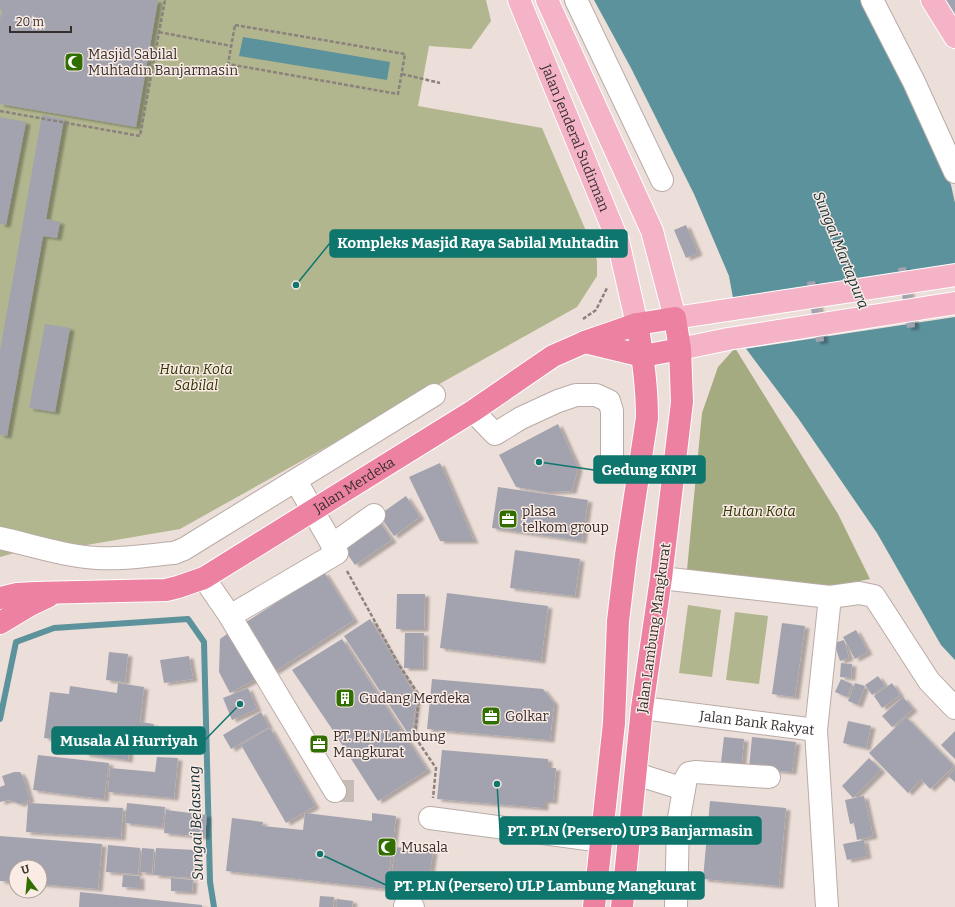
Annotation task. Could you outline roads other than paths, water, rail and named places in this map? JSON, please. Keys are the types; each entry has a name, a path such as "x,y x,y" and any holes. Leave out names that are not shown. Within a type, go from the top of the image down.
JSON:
{"highway":[{"name":"Jalan Merdeka","path":"0,598 17,594 166,590 178,588 204,578 313,511 483,421 581,332 675,318"},
{"name":"Jalan Lambung Mangkurat","path":"622,907 642,708 661,578 682,402 680,350 675,318"},
{"name":"Jalan Lambung Mangkurat","path":"594,907 614,723 618,622 626,555 647,418 643,356 637,324"},
{"path":"581,332 618,351 643,356 680,350"},
{"path":"0,623 30,604 56,593"},
{"path":"602,841 630,828"}],"main road":[{"name":"Jalan Jenderal Sudirman","path":"519,0 618,241 637,324"},
{"name":"Jalan Jenderal Sudirman","path":"548,0 652,231 675,318"},
{"path":"932,0 955,37"},
{"path":"675,318 955,275"},
{"path":"680,350 728,339 955,302"}],"street":[{"path":"576,0 662,180"},
{"path":"872,0 914,82 955,172"},
{"path":"0,538 62,553 97,558 174,553 184,549 296,481 434,395"},
{"path":"483,421 495,434 522,418 558,401 576,395 596,395 602,397 608,401 612,411 613,464 639,474"},
{"path":"296,481 334,549"},
{"path":"223,606 334,549 374,515"},
{"path":"204,578 223,606 335,791"},
{"path":"661,578 830,598 859,593 874,596 929,681 951,704"},
{"path":"816,730 830,598"},
{"name":"Jalan Bank Rakyat","path":"642,708 816,730 827,907"},
{"path":"676,907 678,824 688,775 695,772 769,777"},
{"path":"636,774 684,789"},
{"path":"430,818 542,832 541,848 602,841"}],"water":[{"name":"Sungai Martapura","path":"594,0 863,0 951,185 955,203 955,660 941,645 877,533 798,418 741,342 729,276 694,194 631,68"},
{"path":"243,37 390,62 387,80 239,56"}],"waterway":[{"name":"Sungai Belasung","path":"0,719 16,642 54,628 188,619 204,642 210,882 214,907"}],"tunnel":[{"path":"335,791 354,791"}],"place":[{"name":"Masjid Sabilal Muhtadin Banjarmasin","path":"74,62"},
{"name":"Kompleks Masjid Raya Sabilal Muhtadin","path":"296,285"},
{"name":"Gedung KNPI","path":"539,462"},
{"name":"plasa telkom group","path":"508,519"},
{"name":"Gudang Merdeka","path":"345,698"},
{"name":"Musala Al Hurriyah","path":"240,704"},
{"name":"Golkar","path":"491,716"},
{"name":"PT. PLN Lambung Mangkurat","path":"319,744"},
{"name":"PT. PLN (Persero) UP3 Banjarmasin","path":"497,784"},
{"name":"Musala","path":"387,847"},
{"name":"PT. PLN (Persero) ULP Lambung Mangkurat","path":"320,854"}],"park label":[{"name":"Hutan Kota Sabilal","path":"196,378"},
{"name":"Hutan Kota","path":"759,511"}]}
